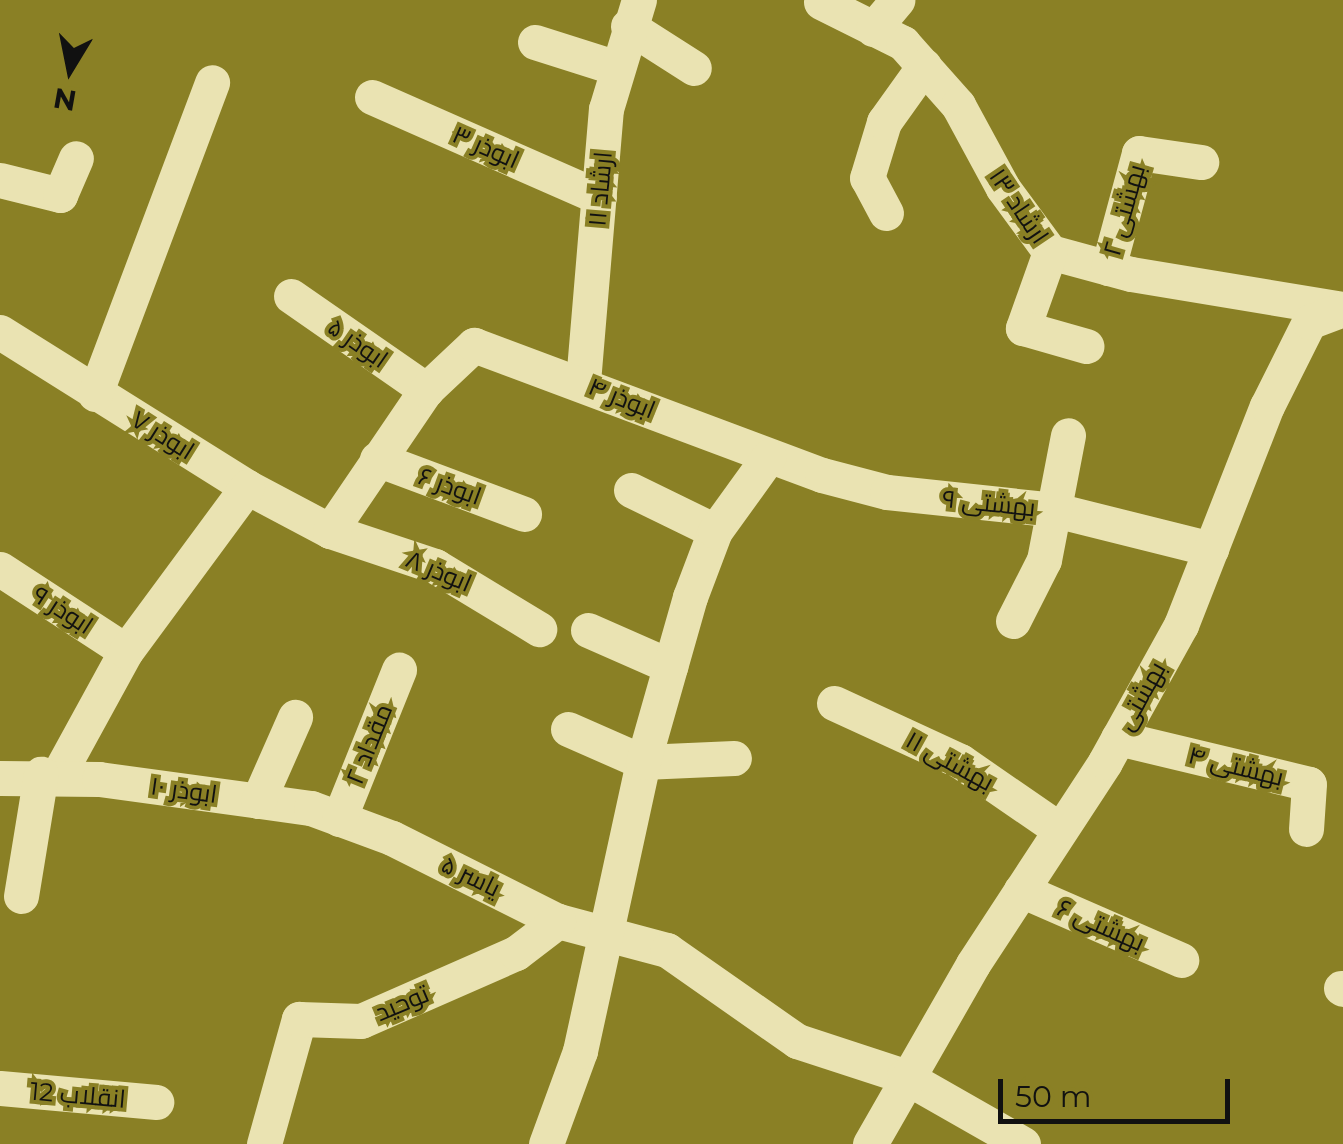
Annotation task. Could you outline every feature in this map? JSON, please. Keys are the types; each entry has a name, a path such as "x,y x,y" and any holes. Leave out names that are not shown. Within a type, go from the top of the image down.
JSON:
{"street":[{"path":"873,28 897,0"},
{"name":"ارشاد ۱۳","path":"821,2 903,43 958,105 1003,188 1050,252 1108,268 1343,309"},
{"path":"634,13 694,68"},
{"name":"ارشاد ۱۱","path":"583,382 599,197 617,68 634,13"},
{"path":"535,42 617,68"},
{"path":"886,213 867,178 884,122 924,66"},
{"path":"96,394 212,82"},
{"name":"ابوذر ۳","path":"372,96 599,197"},
{"name":"بهشتی ۲","path":"1108,268 1138,153 1201,162"},
{"path":"0,180 60,195 76,158"},
{"path":"1050,252 1023,328 1086,346"},
{"name":"ابوذر ۵","path":"291,296 426,390"},
{"name":"بهشتی","path":"870,1144 904,1076 1118,738 1180,626 1267,406 1309,322 1343,309"},
{"name":"ابوذر ۷","path":"0,332 247,487 330,531"},
{"name":"ابوذر ۴","path":"426,390 474,344 583,382 769,456"},
{"path":"330,531 426,390"},
{"path":"1013,620 1044,560 1068,435"},
{"path":"546,1144 580,1051 603,929 670,666 716,531 769,456"},
{"name":"بهشتی ۹","path":"769,456 887,492 1055,510 1211,548"},
{"name":"ابوذر ۶","path":"377,459 524,514"},
{"path":"21,896 25,771 126,650 247,487"},
{"path":"630,490 716,531"},
{"name":"ابوذر ۸","path":"330,531 436,566 540,629"},
{"name":"ابوذر ۹","path":"0,569 126,650"},
{"path":"588,630 670,666"},
{"name":"مقداد ۲","path":"339,819 399,670"},
{"name":"بهشتی ۱۱","path":"834,703 960,761 1060,830"},
{"path":"258,801 295,717"},
{"path":"568,728 643,762 734,758"},
{"name":"بهشتی ۴","path":"1118,738 1309,784 1306,829"},
{"name":"ابوذر ۱۰","path":"25,771 258,801 339,819"},
{"name":"یاسر ۵","path":"339,819 392,838 558,921 603,929 668,950 797,1041 904,1076 1018,1142"},
{"name":"بهشتی ۶","path":"1022,890 1181,960"},
{"name":"توحید","path":"264,1144 300,1019 361,1021 516,953 558,921"},
{"name":"انقلاب 12","path":"0,1088 156,1102"}]}
